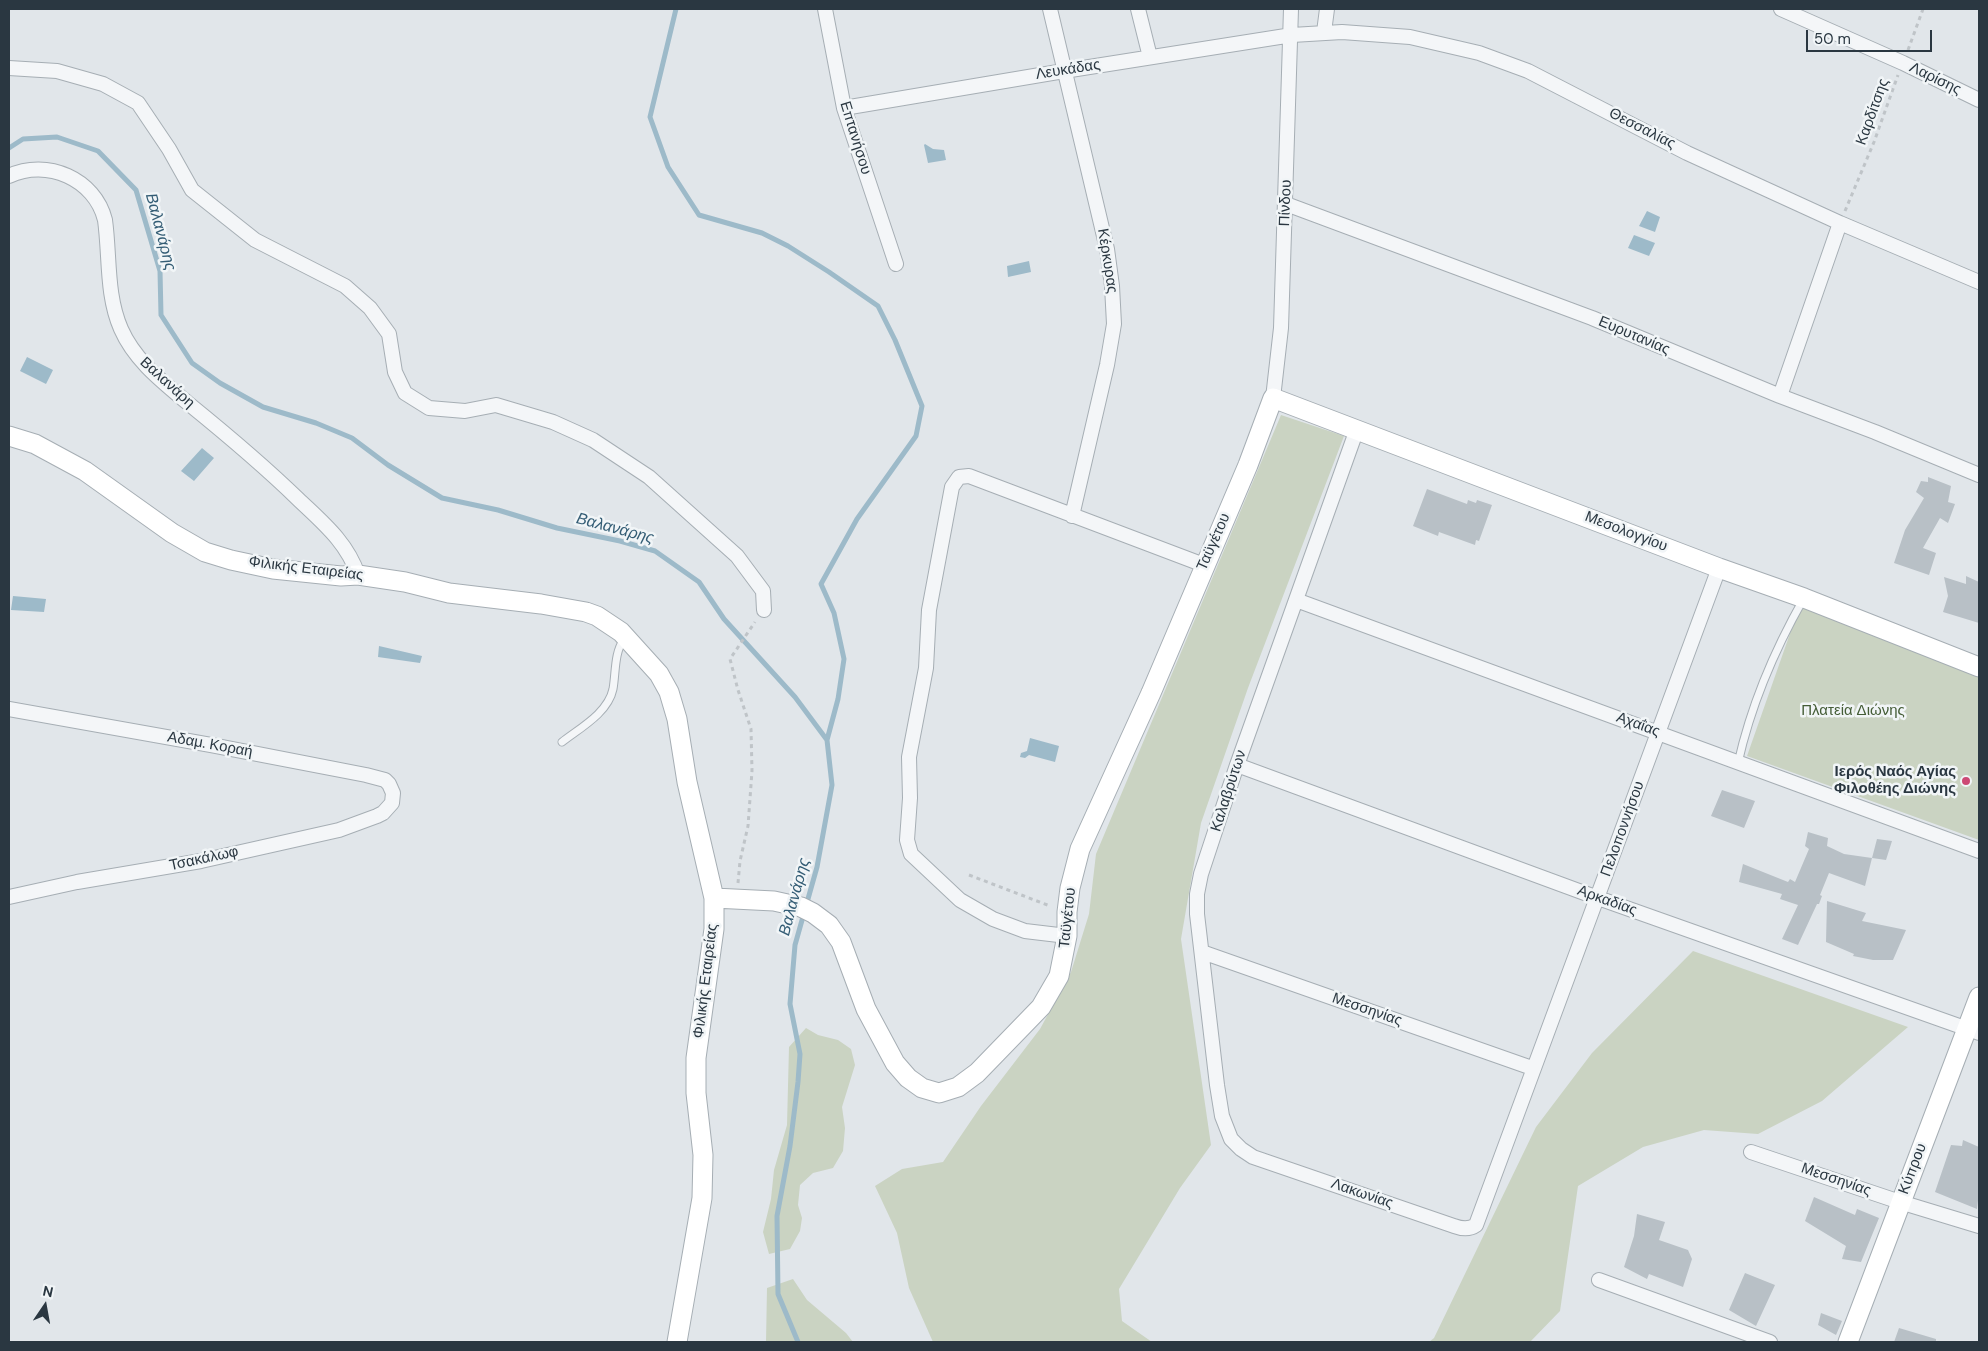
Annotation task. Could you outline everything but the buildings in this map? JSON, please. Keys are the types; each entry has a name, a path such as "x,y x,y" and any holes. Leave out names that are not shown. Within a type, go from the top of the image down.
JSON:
{"street":[{"name":"Επτανήσου","path":"825,9 844,108 896,264"},
{"name":"Κέρκυρας","path":"1050,9 1107,249 1111,269 1114,308 1114,324 1107,365 1072,516"},
{"path":"1138,9 1150,57"},
{"name":"Πίνδου","path":"1273,398 1281,328 1292,35 1291,9"},
{"path":"1324,32 1327,9"},
{"name":"Λαρίσης","path":"1781,9 1903,63 1979,100"},
{"name":"Θεσσαλίας","path":"1292,35 1324,32 1361,32 1410,37 1459,47 1509,63 1543,78 1687,153 1979,282"},
{"name":"Λευκάδας","path":"844,108 1292,35"},
{"path":"9,68 57,71 103,84 138,103 169,149 192,190 255,240 345,286 370,308 389,334 395,372 405,393 429,408 465,411 496,405 553,422 593,440 649,477 737,556 763,591 764,610"},
{"name":"Βαλανάρη","path":"9,176 28,169 55,171 70,177 92,192 102,209 105,220 111,293 115,311 121,329 136,355 159,379 250,454 329,528 345,546 358,575"},
{"name":"Ευρυτανίας","path":"1286,204 1592,318 1780,396 1875,432 1979,475"},
{"path":"1780,396 1840,222"},
{"name":"Μεσολογγίου","path":"1273,398 1357,428 1719,568 1804,598 1979,667"},
{"name":"Ταϋγέτου","path":"714,898 762,900 790,904 813,912 829,925 841,942 866,1009 895,1063 908,1078 922,1088 939,1093 958,1088 977,1073 1041,1007 1059,976 1067,936 1070,888 1080,849 1151,693 1248,465 1273,398"},
{"name":"Καλαβρύτων","path":"1253,1157 1231,1140 1222,1116 1197,914 1197,894 1201,874 1237,765 1357,428"},
{"name":"Φιλικής Εταιρείας","path":"9,436 35,444 69,461 112,489 172,533 205,552 273,569 341,576 358,575 405,582 449,593 576,610 597,616 615,627 626,636 659,674 675,708 688,782 714,898 714,929 696,1058 696,1093 703,1155 702,1198 677,1342"},
{"path":"1067,936 1025,931 993,919 960,900 911,854 907,840 910,798 909,757 926,668 928,610 946,516 955,482 959,477 969,476 1204,565"},
{"name":"Πελοποννήσου","path":"1471,1228 1479,1220 1532,1068 1598,898 1719,568"},
{"name":"Αχαΐας","path":"1296,600 1979,851"},
{"name":"Αδαμ. Κοραή","path":"9,709 366,775 385,780 389,784 393,793 392,803"},
{"name":"Αρκαδίας","path":"1237,765 1598,898 1973,1031"},
{"name":"Τσακάλωφ","path":"9,897 77,882 201,861 339,830 377,816 392,803"},
{"name":"Μεσσηνίας","path":"1202,952 1532,1068"},
{"name":"Κύπρου","path":"1848,1342 1900,1202 1973,1031 1979,996"},
{"name":"Μεσσηνίας","path":"1751,1152 1900,1202 1979,1226"},
{"name":"Λακωνίας","path":"1253,1157 1463,1229 1471,1228"},
{"path":"1599,1280 1770,1342"}],"lane":[{"path":"1738,763 1744,735 1770,668 1804,598"},
{"path":"562,742 606,704 613,690 619,649 626,636"}],"path":[{"name":"Καρδίτσης","path":"1840,222 1874,142 1923,9"},
{"path":"737,899 740,861 748,826 752,771 751,729 730,659 744,636 764,610"},
{"path":"969,875 1067,912"}],"green space":[{"path":"1281,415 1344,436 1248,688 1201,823 1181,939 1211,1145 1180,1188 1119,1289 1122,1321 1152,1342 933,1342 909,1288 897,1233 875,1186 902,1169 943,1162 981,1106 1040,1029 1071,972 1089,914 1096,854"},
{"name":"Πλατεία Διώνης","path":"1800,605 1979,677 1979,840 1747,756"},
{"path":"1693,951 1908,1027 1822,1101 1758,1134 1704,1130 1643,1147 1578,1186 1560,1311 1530,1342 1429,1342 1434,1338 1536,1127 1592,1053"},
{"path":"806,1028 818,1035 838,1040 851,1049 855,1065 842,1107 845,1128 843,1151 833,1168 813,1173 800,1185 798,1205 802,1218 800,1231 790,1249 769,1254 763,1232 771,1199 774,1170 787,1125 789,1047"},
{"path":"793,1279 807,1300 846,1333 853,1342 766,1342 767,1288"}],"water":[{"path":"925,144 933,149 944,150 946,160 928,163"},
{"path":"1647,211 1660,217 1655,232 1639,226"},
{"path":"1634,235 1655,243 1649,256 1628,248"},
{"path":"1029,261 1031,272 1008,277 1007,266"},
{"path":"27,357 53,370 46,384 20,371"},
{"path":"202,448 214,458 194,481 181,471"},
{"path":"13,596 46,599 44,612 11,610"},
{"path":"379,646 422,656 420,663 378,657"},
{"path":"1030,738 1059,746 1055,762 1029,755 1025,758 1020,757 1021,753 1027,751"}],"waterway":[{"path":"676,9 650,117 668,167 699,215 762,233 788,246 878,306 895,340 922,406 916,436 857,519 821,584 834,613 844,659 838,699 827,740"},
{"name":"Βαλανάρης","path":"9,148 23,139 57,137 98,151 136,190 160,271 161,315 192,363 220,383 263,407 316,423 352,438 388,465 442,498 498,510 557,528 620,541 655,551 699,582 724,619 795,697 827,740 832,785 817,867 795,945 790,1004 800,1054 790,1146 777,1216 778,1294 798,1342"}],"place":[{"name":"Ιερός Ναός Αγίας Φιλοθέης Διώνης","path":"1966,781"}]}
